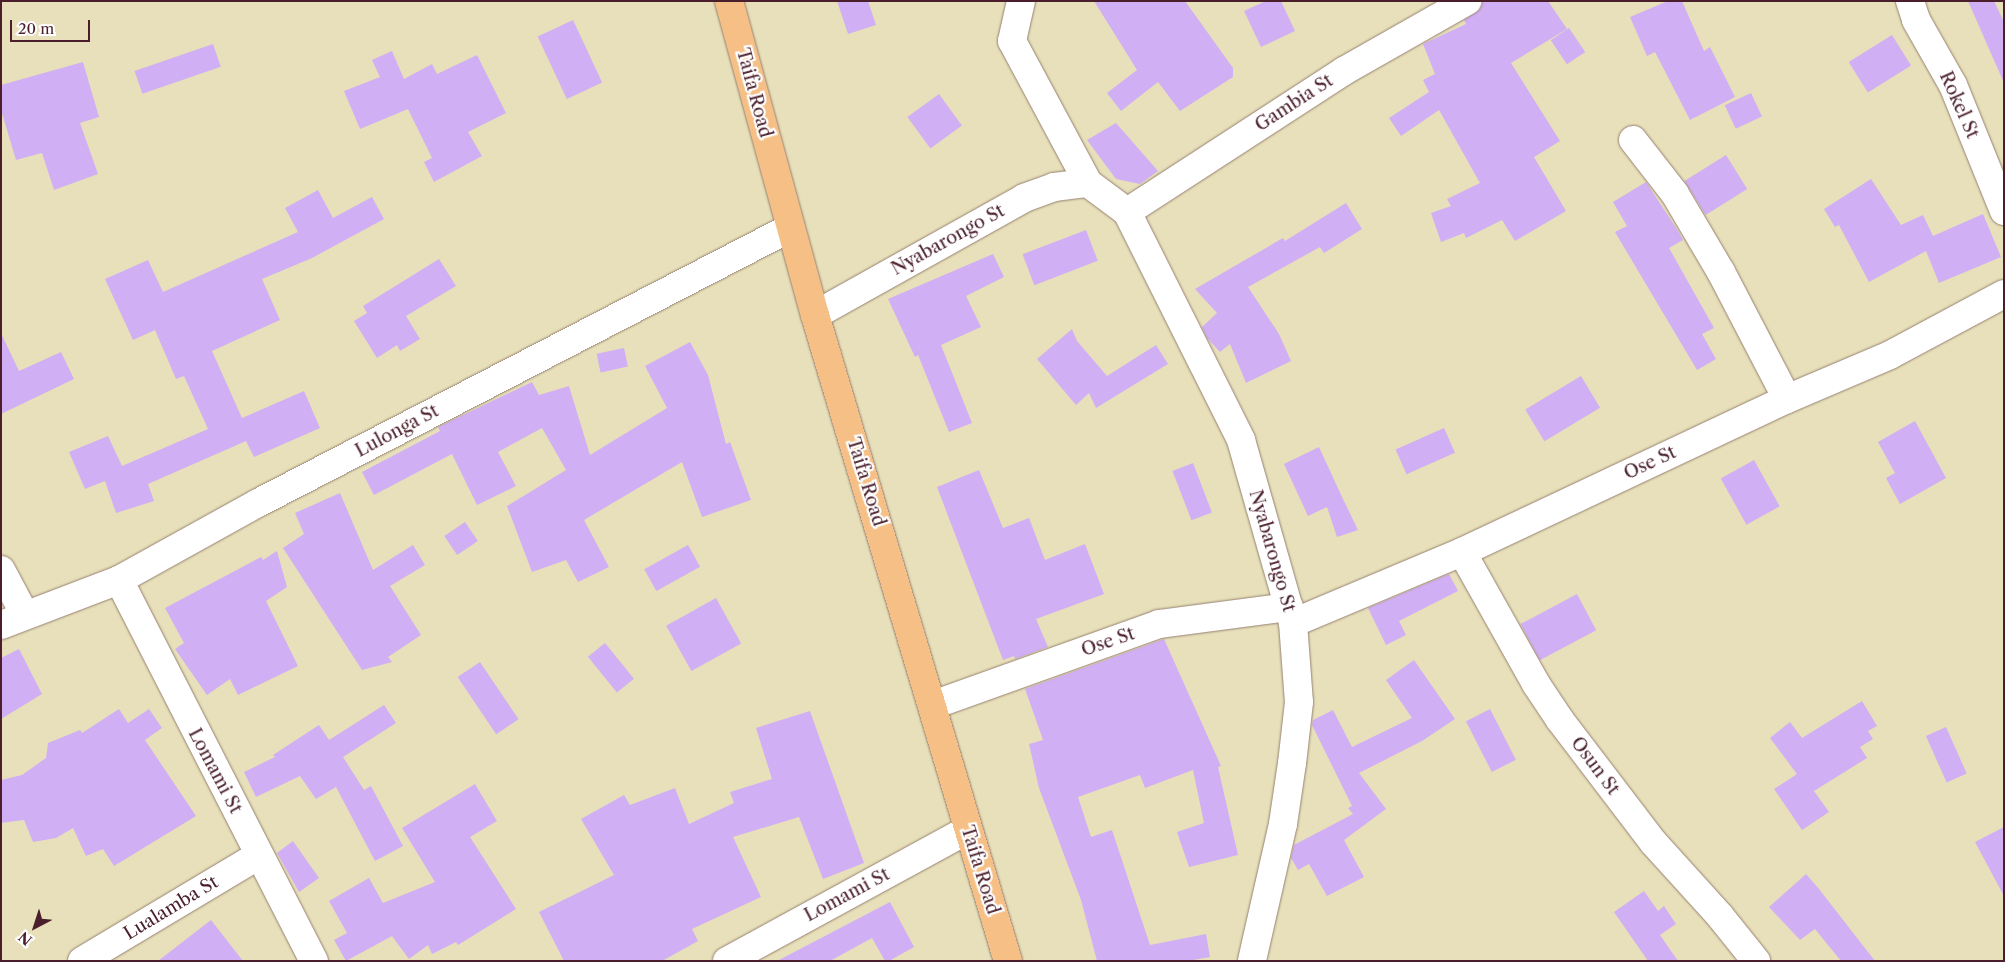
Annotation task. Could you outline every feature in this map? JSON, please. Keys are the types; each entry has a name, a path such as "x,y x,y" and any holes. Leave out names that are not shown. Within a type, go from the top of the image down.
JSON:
{"highway":[{"name":"Taifa Road","path":"729,1 815,315 933,706 967,830 1008,961"}],"street":[{"name":"Nyabarongo St","path":"1021,1 1012,41 1088,183 1126,212 1240,440 1291,615 1299,702 1283,824 1252,961"},
{"name":"Gambia St","path":"1126,212 1344,71 1467,1"},
{"name":"Rokel St","path":"1910,1 1916,20 1953,85 2004,211"},
{"path":"1633,140 1675,194 1721,272 1786,399"},
{"name":"Nyabarongo St","path":"815,315 1024,198 1054,187 1088,183"},
{"name":"Lulonga St","path":"13,620 119,580 258,502 790,228"},
{"name":"Ose St","path":"933,706 1159,624 1291,615 1462,552 1786,399 1890,355 2004,294"},
{"name":"Osun St","path":"1462,552 1536,684 1560,720 1653,842 1756,961"},
{"path":"1,570 13,620"},
{"name":"Lomami St","path":"119,580 314,961"},
{"name":"Lomami St","path":"727,961 967,830"},
{"name":"Lualamba St","path":"82,961 259,855"}],"building":[{"path":"837,1 868,1 876,25 848,34"},
{"path":"1094,1 1185,1 1233,68 1233,77 1180,111 1158,82 1121,111 1107,93 1137,70"},
{"path":"1266,1 1281,1 1295,31 1261,47 1244,11"},
{"path":"1483,1 1548,1 1567,29 1511,63 1560,141 1534,157 1566,211 1515,241 1502,220 1466,238 1464,233 1441,242 1431,213 1451,206 1447,199 1480,183 1439,110 1401,136 1389,118 1429,92 1423,80 1435,74 1423,44 1466,24 1464,20 1480,9"},
{"path":"1668,1 1682,1 1704,51 1710,47 1735,97 1690,120 1655,52 1647,56 1630,17"},
{"path":"1968,1 1994,1 2004,22 2004,83"},
{"path":"573,20 602,83 567,99 538,36"},
{"path":"1569,28 1585,52 1567,64 1551,40"},
{"path":"1892,35 1911,66 1868,93 1849,62"},
{"path":"213,44 221,67 142,94 135,71"},
{"path":"392,51 404,79 432,64 437,74 477,55 506,113 468,132 482,156 434,182 424,162 432,158 408,109 360,129 344,91 380,77 372,60"},
{"path":"83,62 99,117 80,123 98,174 54,190 42,153 16,160 1,110 1,85"},
{"path":"1751,93 1762,117 1736,129 1725,105"},
{"path":"939,94 962,126 930,148 907,117"},
{"path":"1116,123 1158,171 1140,184 1116,179 1087,140"},
{"path":"1726,155 1747,189 1706,215 1684,181"},
{"path":"1871,179 1901,225 1923,215 1933,236 1983,214 2001,257 1939,283 1926,251 1869,282 1839,225 1835,227 1824,209"},
{"path":"1646,182 1683,240 1669,248 1714,328 1702,334 1716,359 1697,370 1615,232 1627,226 1613,202"},
{"path":"318,190 333,218 372,197 384,219 312,258 262,279 280,320 212,351 242,418 304,391 320,428 254,457 246,441 148,484 154,501 116,513 105,481 85,489 69,452 108,436 122,466 208,429 184,376 176,379 155,330 133,340 105,279 148,260 163,292 298,232 285,208"},
{"path":"1346,203 1362,229 1324,253 1320,247 1248,287 1279,334 1291,361 1246,383 1230,344 1220,352 1207,338 1202,327 1217,313 1195,289 1283,238 1285,241"},
{"path":"1086,230 1098,261 1034,285 1023,254"},
{"path":"993,254 1004,277 966,296 981,327 941,345 972,423 949,432 918,355 915,357 888,299"},
{"path":"439,259 456,286 406,316 420,339 400,351 397,345 377,358 354,321 367,313 363,306"},
{"path":"1072,329 1077,341 1107,376 1156,345 1168,364 1096,408 1089,393 1076,405 1037,359"},
{"path":"1,333 19,371 61,352 74,379 1,414"},
{"path":"690,342 708,375 726,444 730,442 751,500 702,517 682,462 584,520 609,567 578,582 566,560 532,572 507,506 566,470 542,428 498,452 516,486 477,505 452,454 374,495 362,472 440,431 438,427 532,382 539,395 569,386 590,455 667,408 645,366"},
{"path":"624,348 628,367 601,372 597,354"},
{"path":"1581,376 1600,408 1544,441 1525,409"},
{"path":"1915,421 1946,478 1900,504 1886,478 1895,473 1878,442"},
{"path":"1444,428 1455,453 1407,474 1396,450"},
{"path":"1319,447 1358,530 1337,537 1327,507 1308,516 1284,464"},
{"path":"1754,460 1780,506 1746,525 1721,478"},
{"path":"1193,463 1212,512 1191,520 1172,471"},
{"path":"979,470 1003,528 1029,518 1045,560 1085,544 1104,594 1036,619 1048,647 1015,659 1014,656 1003,660 937,487"},
{"path":"340,493 373,570 413,545 425,565 390,586 421,635 388,657 392,662 362,670 283,548 304,534 295,513"},
{"path":"465,522 478,541 457,555 444,536"},
{"path":"688,545 700,567 656,591 644,569"},
{"path":"277,551 287,587 266,601 298,666 238,695 230,679 207,695 175,649 184,643 165,608 261,557 263,560"},
{"path":"1449,574 1458,591 1399,621 1406,635 1386,645 1368,608"},
{"path":"1577,594 1596,630 1540,660 1520,624"},
{"path":"716,598 741,643 691,671 666,626"},
{"path":"1164,639 1221,766 1218,767 1238,855 1189,867 1177,832 1204,823 1193,770 1145,788 1140,775 1078,797 1091,837 1112,830 1150,945 1206,934 1210,957 1188,961 1097,961 1081,900 1039,788 1029,744 1043,740 1025,689"},
{"path":"605,643 634,679 617,693 588,657"},
{"path":"19,649 42,694 1,719 1,658"},
{"path":"1414,660 1455,719 1422,741 1359,773 1386,809 1344,840 1364,877 1327,896 1309,864 1298,870 1291,858 1294,845 1353,814 1348,808 1352,806 1312,725 1313,720 1333,710 1352,747 1412,718 1386,680"},
{"path":"480,662 519,719 496,734 458,677"},
{"path":"1862,701 1877,726 1868,731 1873,739 1860,747 1867,758 1814,791 1829,812 1802,830 1774,789 1797,774 1770,738 1790,722 1802,738"},
{"path":"384,705 396,723 343,757 364,790 371,786 403,846 375,861 336,787 316,799 300,776 256,797 244,772 275,757 273,755 319,725 329,740"},
{"path":"119,709 128,723 149,709 162,728 145,740 196,816 114,866 103,849 86,856 73,828 56,838 33,842 24,820 1,823 1,780 22,775 46,758 48,743 80,730 82,733"},
{"path":"1490,709 1516,760 1492,772 1466,721"},
{"path":"810,711 864,863 823,879 799,817 733,837 761,897 692,929 698,941 662,961 564,961 539,912 614,875 581,819 624,795 630,805 675,788 689,824 734,803 730,792 772,779 756,728"},
{"path":"1946,727 1967,774 1947,783 1926,736"},
{"path":"475,784 497,821 470,837 516,909 458,945 456,942 432,954 428,945 409,959 392,936 346,961 334,940 347,933 329,901 369,878 383,903 435,882 402,828"},
{"path":"2004,827 2004,896 1975,842"},
{"path":"293,841 319,878 299,892 277,853"},
{"path":"1806,874 1875,961 1841,961 1815,929 1800,940 1769,907"},
{"path":"1644,891 1658,911 1664,906 1676,924 1660,935 1678,961 1648,961 1614,912"},
{"path":"890,902 914,947 889,961 885,961 872,938 830,961 777,961"},
{"path":"211,920 243,961 158,961"}]}
